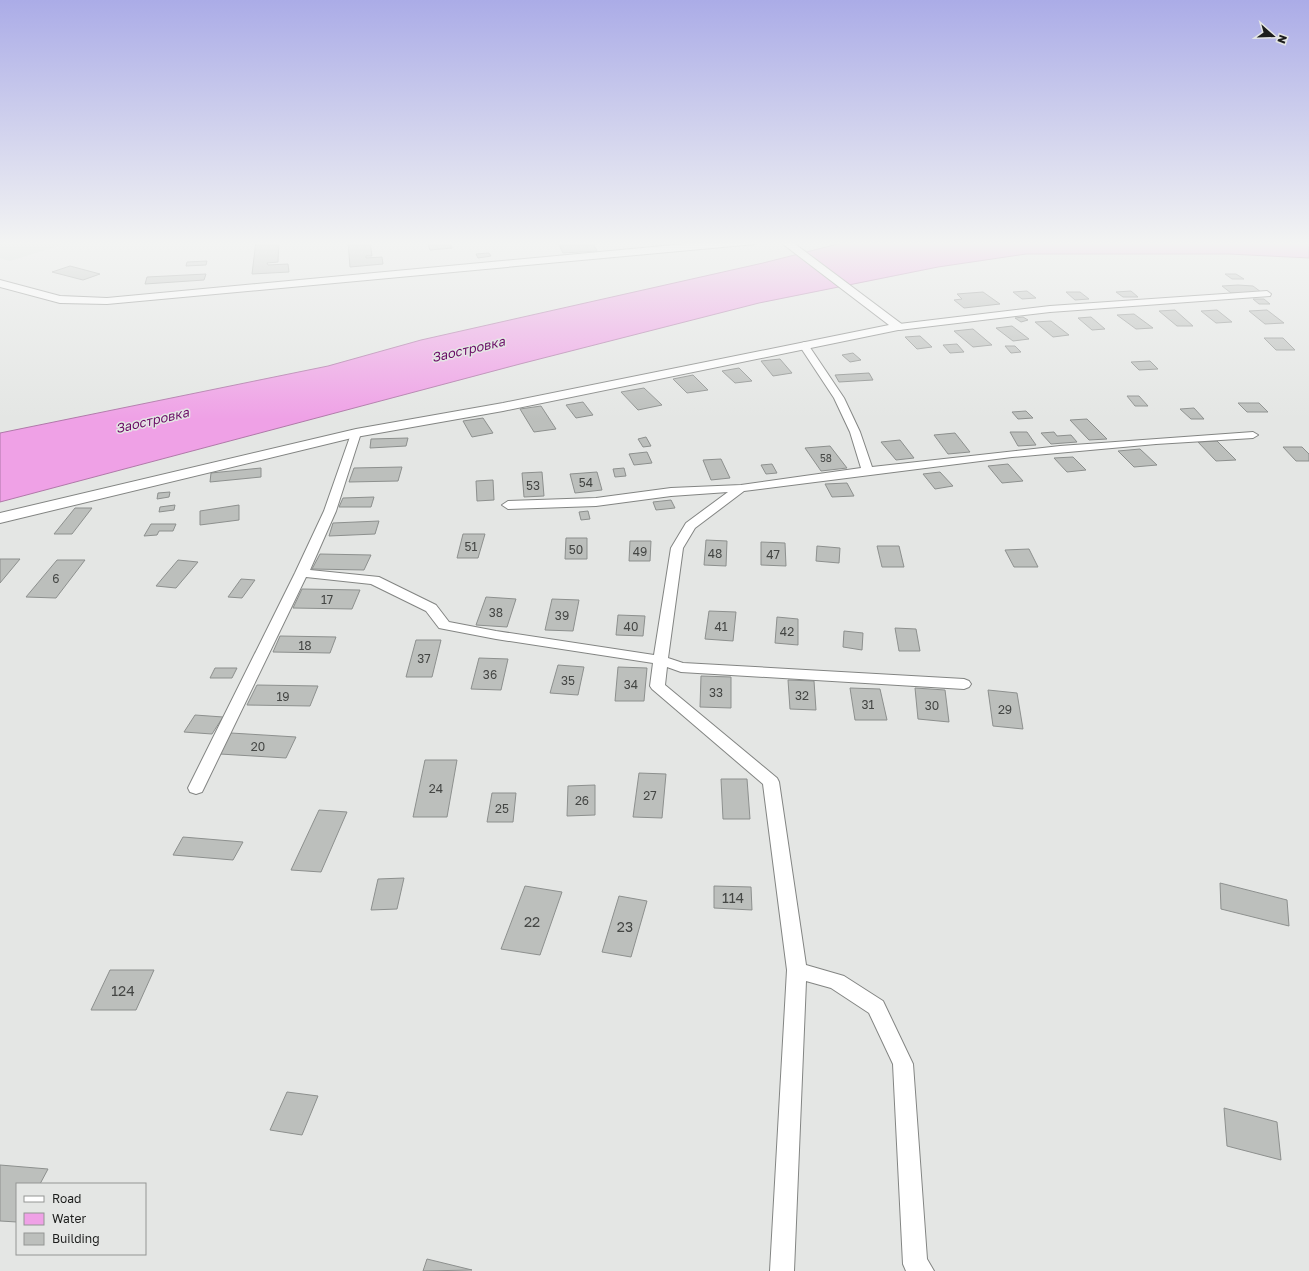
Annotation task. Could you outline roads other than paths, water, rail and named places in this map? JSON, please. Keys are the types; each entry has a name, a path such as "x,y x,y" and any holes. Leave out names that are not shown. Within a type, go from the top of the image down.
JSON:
{"street":[{"path":"74,300 115,300"},
{"path":"864,300 899,328"},
{"path":"0,518 356,433 503,407 804,345 899,328 1057,309 1178,300"},
{"path":"804,345 839,398 855,432 868,471"},
{"path":"196,788 302,573 330,512 356,433"},
{"path":"508,505 596,502 671,492 741,488 1034,450 1169,439 1253,435"},
{"path":"741,488 690,526 677,548 657,686 771,782 797,970 782,1271"},
{"path":"302,573 374,580 430,608 444,625 496,635 661,660 680,667 964,684"},
{"path":"797,970 837,982 876,1007 903,1064 916,1264 922,1271"}],"water":[{"name":"Заостровка","path":"597,300 772,300 520,364 0,502 0,433 328,366 421,340"}]}
